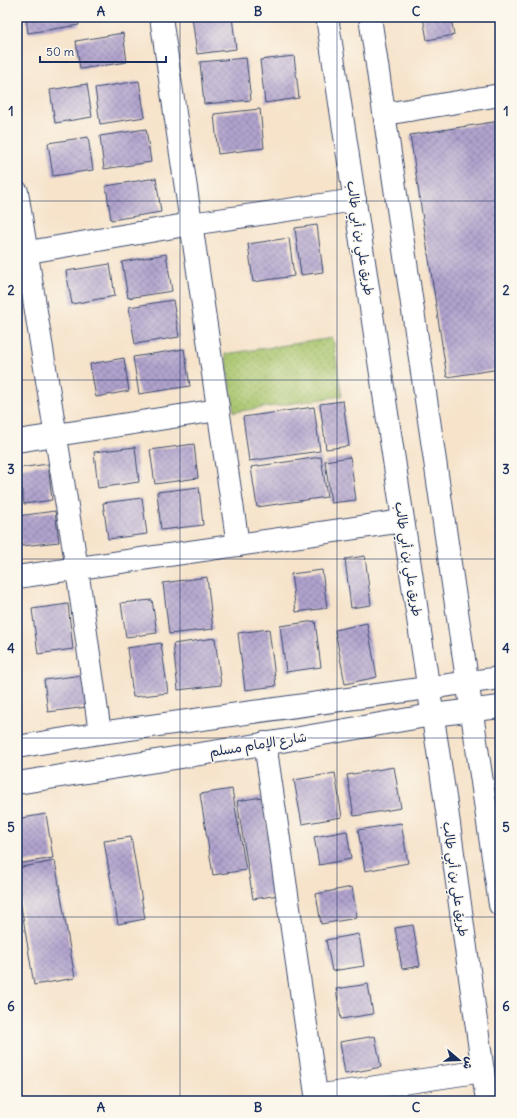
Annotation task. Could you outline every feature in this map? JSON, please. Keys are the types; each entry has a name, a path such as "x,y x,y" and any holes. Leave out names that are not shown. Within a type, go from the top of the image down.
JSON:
{"main road":[{"path":"161,17 238,545"},
{"name":"طريق علي بن أبي طالب","path":"328,17 428,687 487,1101"},
{"path":"370,17 500,905"},
{"path":"385,114 500,95"},
{"path":"17,192 22,253 55,435 77,569 100,733"},
{"path":"22,253 191,224 355,200"},
{"path":"17,441 218,410"},
{"path":"17,577 403,521"},
{"path":"17,746 100,733 500,678"},
{"name":"شارع الإمام مسلم","path":"17,783 432,715 500,707"},
{"path":"265,743 317,1099 483,1071"}],"green space":[{"path":"333,338 342,396 234,412 225,354"}],"building":[{"path":"26,17 77,17 79,25 28,33"},
{"path":"97,17 109,17 100,22"},
{"path":"192,17 232,17 236,49 197,54"},
{"path":"423,17 451,17 454,35 427,40"},
{"path":"123,33 127,62 80,69 76,41"},
{"path":"294,56 299,98 265,103 260,60"},
{"path":"246,58 251,100 204,104 200,62"},
{"path":"139,81 145,117 100,124 95,88"},
{"path":"87,84 92,117 55,123 50,90"},
{"path":"260,109 264,148 218,154 214,114"},
{"path":"500,121 500,369 447,377 410,135"},
{"path":"146,129 151,162 104,169 100,136"},
{"path":"88,137 93,170 53,176 48,143"},
{"path":"156,178 161,212 111,220 106,186"},
{"path":"317,225 323,272 301,275 295,228"},
{"path":"289,238 294,276 253,282 248,244"},
{"path":"166,254 172,291 128,298 122,262"},
{"path":"110,264 115,296 72,304 66,271"},
{"path":"173,300 179,337 135,344 129,307"},
{"path":"184,349 190,386 139,394 133,357"},
{"path":"124,358 129,391 96,397 90,364"},
{"path":"343,401 349,446 326,449 320,404"},
{"path":"314,407 320,451 249,461 243,417"},
{"path":"194,444 198,478 155,484 150,450"},
{"path":"135,447 139,482 98,488 94,452"},
{"path":"321,457 327,497 257,507 251,467"},
{"path":"350,457 356,500 331,503 325,461"},
{"path":"48,464 52,500 24,504 19,468"},
{"path":"199,487 203,525 161,530 157,492"},
{"path":"142,498 147,534 108,539 103,503"},
{"path":"55,511 59,542 22,546 18,516"},
{"path":"365,556 371,605 351,608 345,559"},
{"path":"322,570 327,608 296,612 291,574"},
{"path":"207,577 213,629 169,634 163,583"},
{"path":"152,600 157,633 126,637 121,603"},
{"path":"68,604 73,649 38,654 32,609"},
{"path":"315,621 321,667 286,672 280,626"},
{"path":"367,623 377,677 345,684 335,630"},
{"path":"269,629 276,686 245,690 238,633"},
{"path":"215,638 221,685 178,690 173,644"},
{"path":"161,643 168,693 133,697 127,648"},
{"path":"83,675 87,707 48,712 44,680"},
{"path":"394,767 401,808 354,816 347,775"},
{"path":"335,773 342,817 302,824 294,780"},
{"path":"232,789 246,870 213,875 200,794"},
{"path":"262,797 279,895 253,899 237,801"},
{"path":"46,814 53,858 17,864 17,819"},
{"path":"401,823 408,863 365,871 358,830"},
{"path":"347,831 351,859 319,865 314,837"},
{"path":"131,837 145,919 118,924 104,841"},
{"path":"55,861 75,978 34,985 17,881 17,868"},
{"path":"352,887 357,918 321,924 316,894"},
{"path":"413,925 420,966 402,969 395,928"},
{"path":"359,934 364,966 332,971 326,940"},
{"path":"368,984 373,1014 341,1019 336,989"},
{"path":"375,1036 381,1067 345,1074 340,1042"}]}
